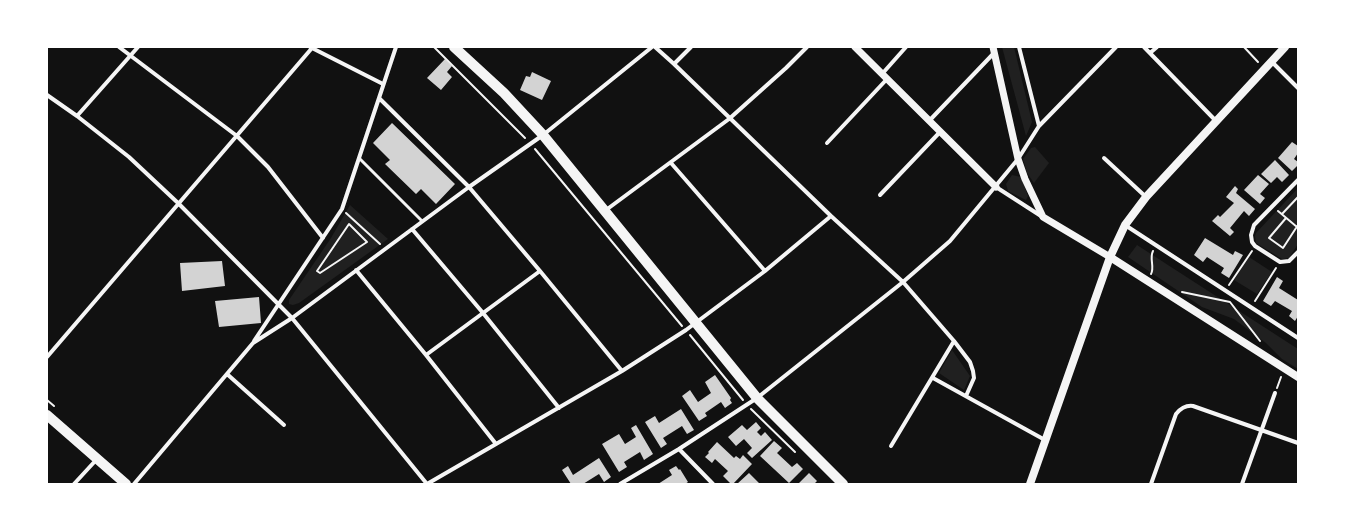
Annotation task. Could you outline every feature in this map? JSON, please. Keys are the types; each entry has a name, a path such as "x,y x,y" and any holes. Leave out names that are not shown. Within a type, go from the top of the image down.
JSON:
{"main road":[{"path":"454,47 504,93 543,135 758,398 843,484"},
{"path":"1030,484 1110,257 1126,225 1146,197 1285,47"},
{"path":"1110,257 1298,377"},
{"path":"47,415 126,484"}],"street":[{"path":"119,47 132,55 237,136 268,168 323,238"},
{"path":"77,116 138,47"},
{"path":"134,484 252,343 342,209 396,47"},
{"path":"252,343 292,318 422,221 543,135 654,47 674,64 729,119 902,282 954,340 970,362 973,371 974,378 966,396"},
{"path":"674,64 691,47"},
{"path":"604,211 729,119 807,47"},
{"path":"855,47 996,187 1110,257"},
{"path":"827,143 884,76 906,47"},
{"path":"1019,47 1039,126"},
{"path":"620,484 679,449 758,398 902,282 950,241 1018,159 1039,126 1116,47"},
{"path":"1144,47 1216,121"},
{"path":"1150,53 1157,47"},
{"path":"47,356 311,48 383,84"},
{"path":"929,121 993,50"},
{"path":"993,50 1018,159 1025,179 1043,217"},
{"path":"1272,61 1298,88"},
{"path":"47,95 77,116 129,157 178,203 292,318 427,484 622,371 686,330 766,271 831,216"},
{"path":"379,98 469,187 622,371"},
{"path":"880,195 940,132"},
{"path":"1104,158 1146,197"},
{"path":"671,163 766,271"},
{"path":"1298,180 1254,225 1251,235 1252,242 1255,246 1279,261 1289,261 1298,252"},
{"path":"1126,225 1252,306 1298,338"},
{"path":"412,229 483,313 559,408"},
{"path":"356,270 426,355 496,444"},
{"path":"426,355 540,271"},
{"path":"891,446 954,340"},
{"path":"227,374 284,425"},
{"path":"932,378 1045,440"},
{"path":"1242,484 1275,393"},
{"path":"1151,484 1174,419 1179,410 1183,407 1193,406 1262,429 1298,443"},
{"path":"679,449 713,484"},
{"path":"74,484 97,459"}],"lane":[{"path":"359,158 422,221"}],"path":[{"path":"434,47 530,143 747,405 799,456"},
{"path":"1244,47 1265,69"},
{"path":"1282,214 1298,196"},
{"path":"1273,206 1297,226 1283,248 1269,238 1286,218"},
{"path":"342,209 385,249"},
{"path":"349,224 358,233 367,242 320,273 317,271 349,224"},
{"path":"358,233 363,228"},
{"path":"1147,280 1153,270 1151,255 1156,245"},
{"path":"1226,290 1255,246"},
{"path":"1252,306 1274,272 1279,261"},
{"path":"1179,292 1230,302 1262,345"},
{"path":"1277,388 1280,378"}],"shaded area":[{"path":"1002,47 1014,47 1032,122 1026,136"},
{"path":"1035,147 1049,163 1034,183 1027,173 1023,159 1031,148"},
{"path":"1012,175 1021,177 1028,196 1026,200 1008,191 1006,184"},
{"path":"1298,188 1298,244 1289,258 1282,259 1256,243 1255,236 1256,233"},
{"path":"350,205 388,239 299,303 293,305 289,304 289,300 331,238"},
{"path":"1137,245 1298,349 1298,369 1282,359 1266,343 1234,319 1202,307 1128,257"},
{"path":"1249,257 1272,272 1257,294 1234,280"},
{"path":"952,350 970,376 964,390 939,373"}],"building":[{"path":"445,59 452,66 447,72 452,77 441,90 427,78"},
{"path":"532,72 551,81 542,100 520,90 526,76 530,77"},
{"path":"392,123 455,184 436,204 421,189 416,194 385,164 390,160 373,143"},
{"path":"1292,142 1298,146 1298,153 1294,159 1298,162 1298,165 1292,171 1278,158"},
{"path":"1275,160 1289,175 1282,182 1277,177 1271,183 1261,174"},
{"path":"1258,175 1269,184 1260,194 1265,198 1260,204 1244,190"},
{"path":"1235,186 1238,189 1236,193 1255,209 1249,216 1244,211 1230,228 1234,232 1230,236 1212,221 1218,215 1220,217 1234,203 1226,197"},
{"path":"1205,238 1233,255 1235,251 1243,255 1229,278 1221,273 1224,268 1207,257 1203,262 1194,255"},
{"path":"222,261 225,286 182,291 180,263"},
{"path":"1277,277 1283,281 1279,288 1298,300 1298,316 1295,321 1289,316 1292,311 1275,301 1271,306 1263,301"},
{"path":"259,297 261,323 219,327 215,301"},
{"path":"715,375 731,398 730,400 732,403 725,408 721,402 705,413 707,416 699,421 682,396 690,390 698,402 711,393 705,382"},
{"path":"681,409 694,430 687,434 682,426 663,438 667,444 661,448 645,422 655,416 659,423"},
{"path":"756,422 761,428 757,432 761,436 765,432 772,440 752,458 747,453 752,448 744,439 736,446 728,437 742,425 747,430"},
{"path":"636,425 653,454 644,460 640,452 624,462 627,467 619,472 602,444 619,434 625,444 636,437 631,428"},
{"path":"774,441 782,448 777,453 792,467 797,463 803,469 789,483 760,456"},
{"path":"717,442 734,458 736,456 740,459 743,455 752,464 733,484 731,484 723,476 728,471 715,459 712,463 705,457"},
{"path":"599,458 611,477 604,482 599,474 583,484 571,484 562,470 568,466 573,475"},
{"path":"676,466 679,470 680,469 688,482 685,484 658,484 672,475 669,470"},
{"path":"749,473 760,484 737,484"},
{"path":"809,473 817,481 814,484 798,484"}]}
